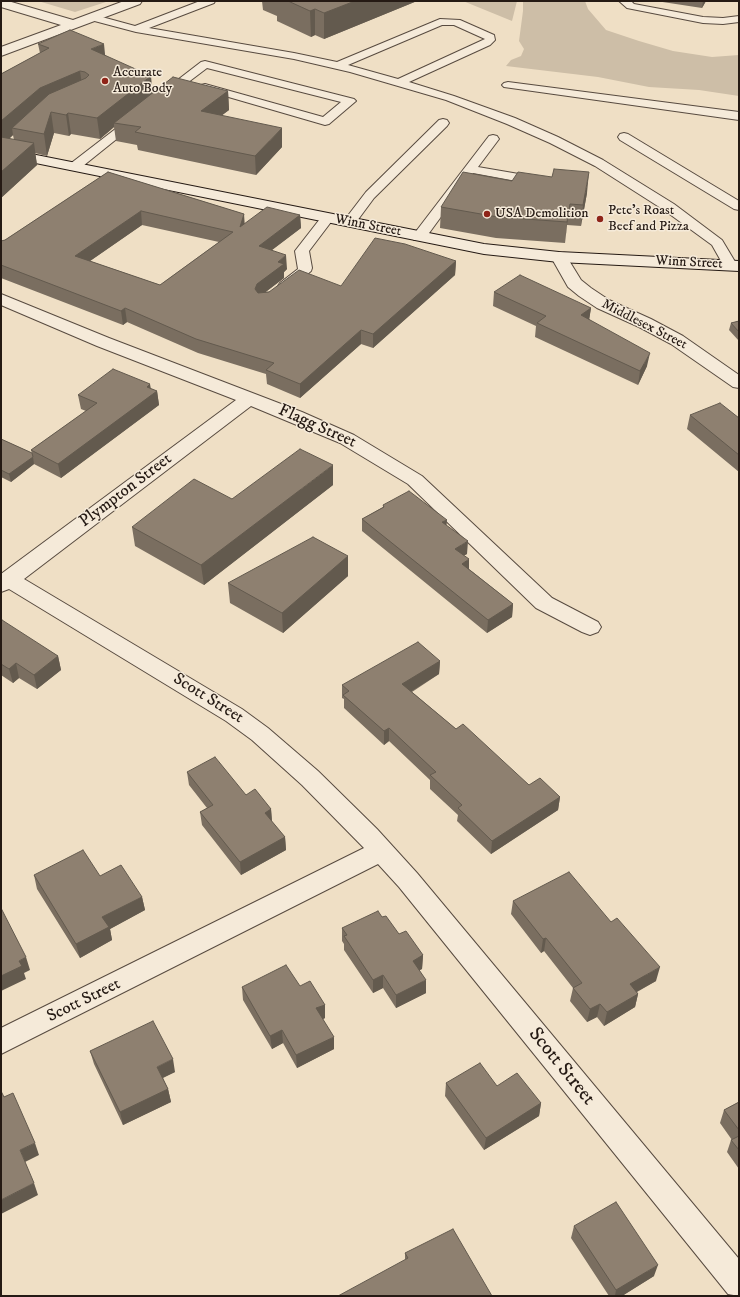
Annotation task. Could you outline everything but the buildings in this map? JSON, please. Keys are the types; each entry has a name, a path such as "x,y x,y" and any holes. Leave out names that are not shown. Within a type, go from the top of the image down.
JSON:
{"street":[{"path":"1,52 136,1"},
{"path":"1,3 72,24"},
{"name":"Winn Street","path":"6,149 74,166 419,237 490,250 559,257 735,265"},
{"path":"98,185 114,174"},
{"name":"Middlesex Street","path":"559,257 573,282 585,292 604,304 677,340 708,360 739,384"},
{"name":"Flagg Street","path":"1,299 104,342 250,398 347,439 403,471 438,501 544,603 590,627"},
{"name":"Plympton Street","path":"5,582 250,398"},
{"name":"Scott Street","path":"5,582 206,697 260,734 310,778 382,851 408,880 739,1284"},
{"name":"Scott Street","path":"1,1042 382,851"}],"lane":[{"path":"136,29 210,1"},
{"path":"624,1 631,6 696,19 723,21 739,18"},
{"path":"91,17 136,29 294,56 338,66 400,82 450,98 511,121 554,140 599,163 635,184 691,223 718,244 735,265"},
{"path":"338,66 346,61 440,22 456,22 490,37 490,40 486,43 400,82"},
{"path":"159,100 183,81 205,64 350,101 325,121 183,81"},
{"path":"508,85 739,116"},
{"path":"74,166 147,110"},
{"path":"349,222 370,196 443,123"},
{"path":"624,137 739,206"},
{"path":"419,237 493,139"},
{"path":"470,169 545,182"},
{"path":"276,293 304,271 305,268 302,251 328,218"}],"shaded area":[{"path":"38,1 109,1 75,12"},
{"path":"463,1 517,1 512,21"},
{"path":"523,1 585,1 588,9 606,30 673,51 712,57 739,55 739,96 699,90 649,87 598,77 506,66 511,60 521,56 524,49 519,41"}],"place":[{"name":"Accurate Auto Body","path":"105,81"},
{"name":"USA Demolition","path":"487,214"},
{"name":"Pete's Roast Beef and Pizza","path":"600,219"}]}
